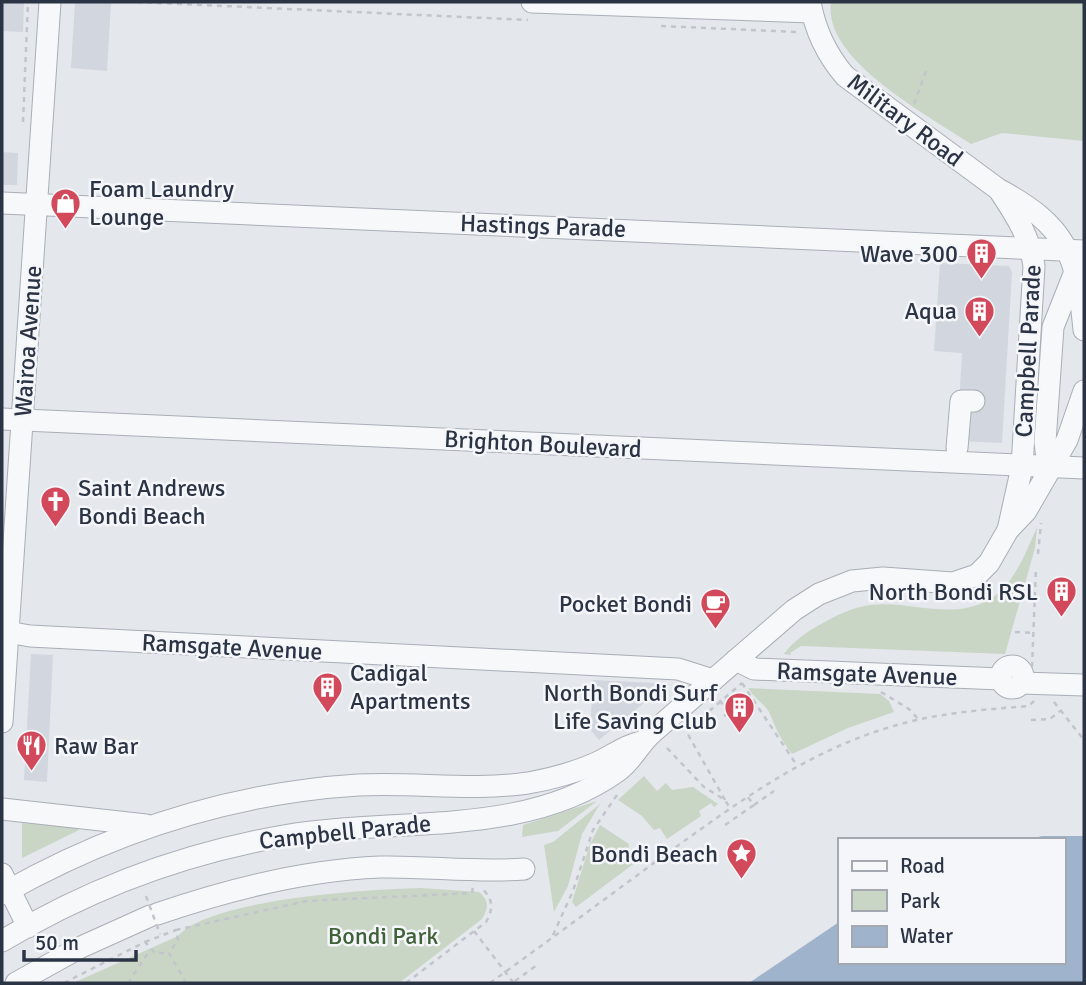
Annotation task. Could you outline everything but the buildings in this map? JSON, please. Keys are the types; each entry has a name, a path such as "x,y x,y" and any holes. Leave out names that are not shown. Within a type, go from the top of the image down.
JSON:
{"street":[{"name":"Wairoa Avenue","path":"2,722 12,419 37,204 50,2"},
{"path":"532,11 811,7"},
{"name":"Military Road","path":"811,7 828,53 845,76 998,189"},
{"name":"Campbell Parade","path":"11,931 127,879 233,846 322,830 472,820 558,801 584,791 618,771 632,759 641,742 807,601 841,584 883,578 953,583 972,578 989,563 1007,530 1022,467 1034,285 1031,247 998,189"},
{"name":"Campbell Parade","path":"998,189 1041,216 1077,256 1084,330"},
{"name":"Hastings Parade","path":"2,203 1031,247 1077,256"},
{"path":"1048,468 1045,442 1053,327 1077,256"},
{"name":"Campbell Parade","path":"1007,530 1026,511 1074,424 1084,391"},
{"path":"957,448 961,401 974,401"},
{"name":"Brighton Boulevard","path":"12,419 1084,468"},
{"path":"1022,467 1045,442"},
{"name":"Ramsgate Avenue","path":"6,631 30,636 542,670 678,669 713,680"},
{"name":"Ramsgate Avenue","path":"736,660 754,669 1084,685"},
{"name":"Campbell Parade","path":"4,886 72,856 152,826 248,801 307,791 369,785 526,783 575,772 624,746 641,742"},
{"path":"2,809 152,826"},
{"path":"16,983 79,948 153,915 258,884 324,872 379,867 437,867 486,872 524,869"},
{"path":"4,886 11,931"}],"path":[{"path":"28,2 21,122 43,123"},
{"path":"136,2 532,11"},
{"path":"656,26 797,32"},
{"path":"913,107 928,66"},
{"path":"1038,554 1041,526"},
{"path":"491,983 730,808 797,765 859,738 918,720 958,711 1029,706 1038,698 1020,682 1032,668 1036,569"},
{"path":"1025,594 1035,597"},
{"path":"1015,632 1033,633"},
{"path":"730,808 686,731 743,683 797,765"},
{"path":"879,691 909,709 918,720"},
{"path":"1054,698 1054,705 1084,740"},
{"path":"720,700 725,709 738,700 742,702 724,716"},
{"path":"1031,720 1050,719 1060,711"},
{"path":"667,748 704,787 725,800"},
{"path":"552,938 573,891 593,830 621,789"},
{"path":"725,825 775,791"},
{"path":"747,796 754,805"},
{"path":"176,930 307,901 472,893 473,884 488,894 492,908 486,922 406,983"},
{"path":"64,983 145,942 153,915 176,930 178,940 169,953 160,954 150,950 145,942"},
{"path":"474,930 513,983 537,965"},
{"path":"128,983 150,950"},
{"path":"169,953 186,983"}],"shaded area":[{"path":"2,2 24,2 23,32 2,31"},
{"path":"75,2 111,2 107,71 71,68"},
{"path":"2,152 18,153 17,185 2,185"},
{"path":"940,263 1009,266 1012,272 1002,443 957,441 962,353 934,351"},
{"path":"31,654 53,655 47,782 24,780"},
{"path":"593,680 655,683 661,689 599,740 590,729"}],"green space":[{"path":"831,2 1084,2 1084,141 1002,133 971,144 906,102 861,65 843,45 833,24"},
{"path":"1037,527 1035,548 1005,654 801,646 790,653 791,655 784,654 811,630 858,608 887,604 950,610 981,604 996,595 1009,581"},
{"path":"748,688 880,694 889,701 894,712 848,728 792,754 768,711"},
{"path":"644,776 657,791 666,783 672,790 693,787 718,804 714,807 711,803 699,811 701,816 667,839 660,828 654,830 642,816 618,800"},
{"path":"597,801 558,831 522,837 523,825"},
{"path":"600,804 582,834 568,886 554,912 544,845 553,842"},
{"path":"22,823 77,826 79,830 22,858"},
{"path":"600,825 629,844 628,852 636,862 576,907 572,902 590,844"},
{"name":"Bondi Park","path":"421,888 479,892 485,898 487,908 482,919 399,983 73,983 178,936 195,923 222,913 292,898"}],"water":[{"path":"1084,836 1084,983 749,983 838,923 838,964 1065,964 1065,838 1034,838"}],"place":[{"name":"Foam Laundry Lounge","path":"66,230"},
{"name":"Wave 300","path":"981,281"},
{"name":"Aqua","path":"980,338"},
{"name":"Saint Andrews Bondi Beach","path":"55,529"},
{"name":"North Bondi RSL","path":"1061,619"},
{"name":"Pocket Bondi","path":"715,631"},
{"name":"Cadigal Apartments","path":"327,714"},
{"name":"North Bondi Surf Life Saving Club","path":"740,734"},
{"name":"Raw Bar","path":"31,773"},
{"name":"Bondi Beach","path":"741,881"}]}
